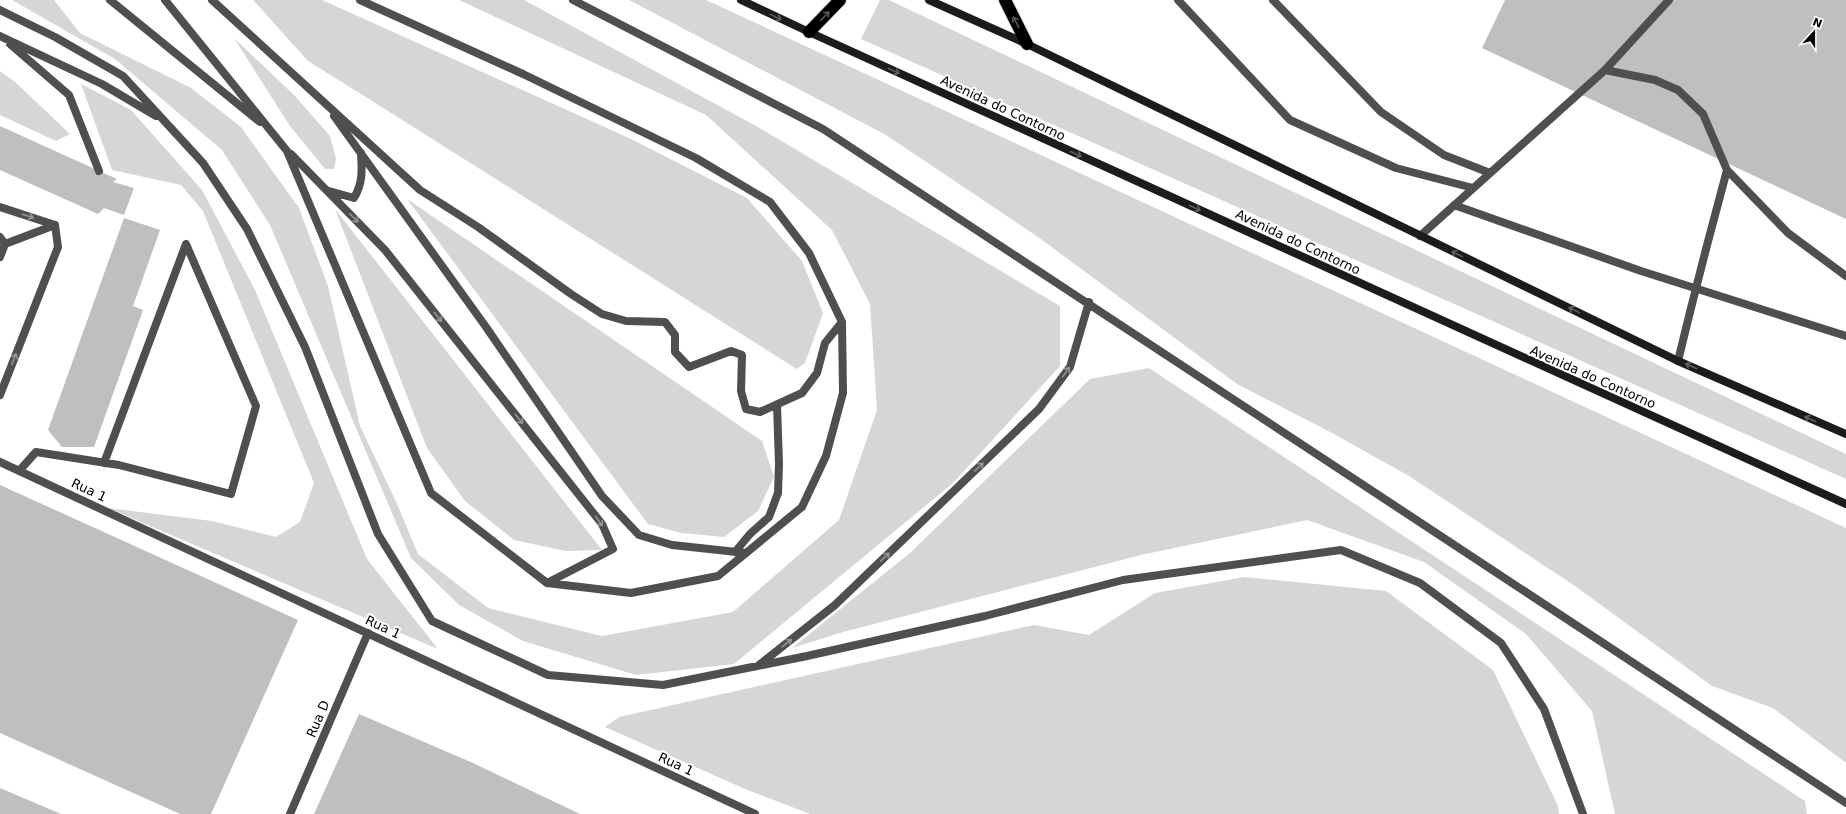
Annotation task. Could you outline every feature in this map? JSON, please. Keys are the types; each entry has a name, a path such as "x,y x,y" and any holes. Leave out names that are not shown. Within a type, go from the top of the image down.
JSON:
{"highway":[{"path":"809,32 840,0"},
{"path":"1005,0 1027,44"}],"street":[{"name":"Avenida do Contorno","path":"741,0 1846,504"},
{"path":"929,0 1027,44 1678,361 1846,434"}],"lane":[{"path":"110,0 274,134"},
{"path":"165,0 287,151 385,250 602,524 613,549 547,583"},
{"path":"212,0 420,190 478,227 571,294 602,314 620,320 666,322 675,335 675,352 689,367 731,351 742,355 741,391 746,410 760,412 802,393 817,373 825,343 842,322"},
{"path":"287,151 431,493 547,583 631,593 718,576 802,507 826,456 843,393 842,322 809,253 770,202 696,158 523,74 360,0"},
{"path":"573,0 823,128 1846,803"},
{"path":"1178,0 1290,120 1396,168 1473,188"},
{"path":"1273,0 1380,112 1444,155 1490,173"},
{"path":"1420,236 1605,70 1669,0"},
{"path":"0,10 55,37 123,76 203,163 247,229 305,347 378,534 432,621 548,675 663,685 756,667 985,616 1123,580 1342,550 1420,583 1501,643 1544,709 1583,814"},
{"path":"1,37 102,84 164,120"},
{"path":"1,37 69,95 99,171"},
{"path":"1605,70 1655,80 1678,90 1703,114 1727,170 1788,233 1846,276"},
{"path":"324,103 486,327 607,501 639,535 672,545 746,553"},
{"path":"326,190 354,198 360,189 362,178 361,153"},
{"path":"1678,361 1727,170"},
{"path":"1454,205 1641,271 1846,336"},
{"path":"0,207 55,225"},
{"path":"0,257 5,244 55,225"},
{"path":"0,395 58,247 55,225"},
{"path":"0,237 5,244"},
{"path":"19,471 36,452 104,463 231,494 256,406 186,244 104,463"},
{"path":"756,667 835,605 1040,409 1070,367 1088,302"},
{"path":"735,552 750,534 769,517 778,492 779,464 777,405"},
{"name":"Rua 1","path":"0,462 755,814"},
{"name":"Rua D","path":"290,814 368,633"}],"shaded area":[{"path":"12,0 54,0 80,33 191,88 241,127 299,208 328,286 360,426 398,506 418,554 488,608 602,636 733,612 839,520 877,410 870,304 832,230 706,115 459,0 524,0 756,126 1060,306 1060,366 953,483 734,664 636,675 523,641 459,605 411,558 270,225 222,150 115,59"},
{"path":"253,0 322,0 629,138 747,198 802,261 823,313 805,363 797,369 308,61"},
{"path":"629,0 706,0 1846,528 1846,763 1773,708 1712,686 1575,586 1409,476 1334,434 1237,384 1038,237 886,135"},
{"path":"880,0 889,0 1846,454 1846,479 861,39"},
{"path":"234,38 295,96 330,136 336,159 334,169 325,169 290,126"},
{"path":"0,71 15,82 70,134 56,141 0,115"},
{"path":"81,84 131,110 202,190 255,290 367,559 438,649 108,508 212,521 276,537 300,522 314,483 203,211 181,185 112,170"},
{"path":"407,199 762,441 774,477 758,511 724,537 681,533 648,524"},
{"path":"335,209 602,550 566,551 514,540 465,501 427,448"},
{"path":"1149,368 1805,801 1807,814 1615,814 1592,711 1526,634 1424,562 1307,520 1141,555 843,632 792,648 910,553 1090,379"},
{"path":"1244,577 1386,591 1493,670 1558,806 1559,814 810,814 745,789 605,727 619,717 1034,625 1089,635 1155,593"}],"building":[{"path":"1505,0 1846,0 1846,219 1482,48"},
{"path":"0,126 117,179 113,182 134,188 124,215 104,208 98,214 0,170"},
{"path":"124,218 160,230 133,306 143,310 94,447 62,447 48,430"},
{"path":"0,485 298,620 211,814 180,814 0,733"},
{"path":"359,714 473,763 580,814 314,814"},
{"path":"0,788 61,814 0,814"}]}
